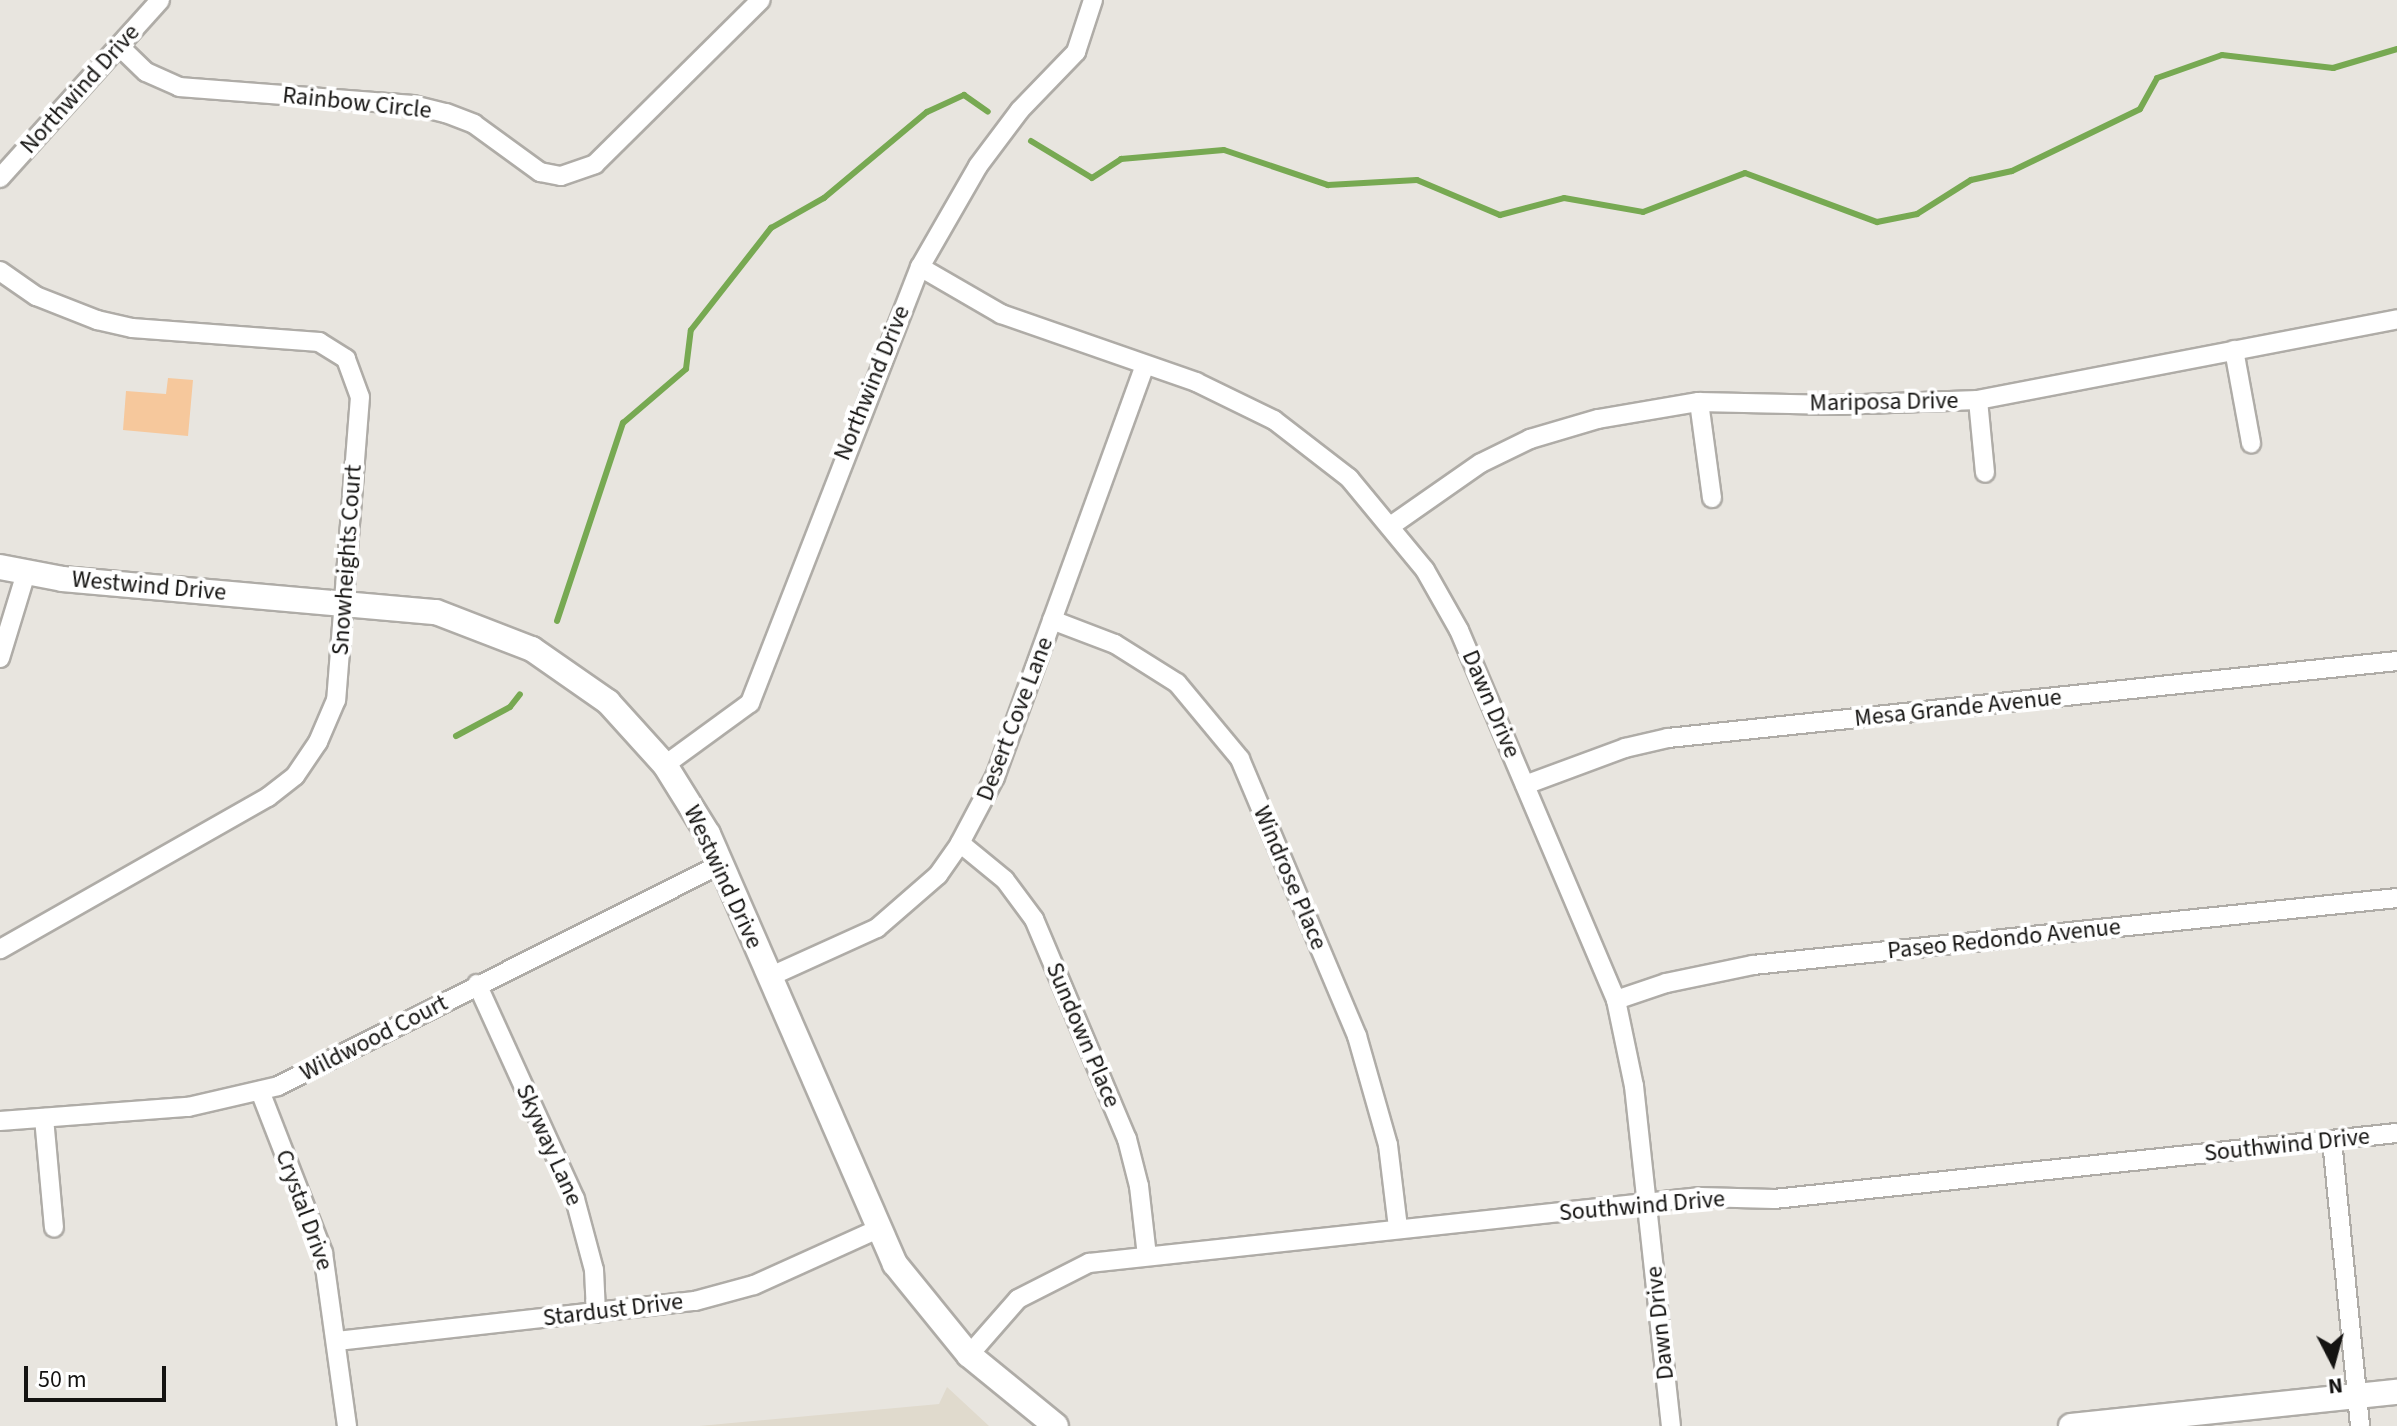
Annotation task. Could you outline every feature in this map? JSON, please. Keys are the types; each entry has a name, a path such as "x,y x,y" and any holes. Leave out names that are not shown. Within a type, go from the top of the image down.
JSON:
{"main road":[{"name":"Westwind Drive","path":"0,567 26,573 436,612 532,649 608,702 665,765 721,864 876,1230 917,1297 969,1355 1056,1426"},
{"path":"2071,1426 2397,1392"}],"street":[{"name":"Northwind Drive","path":"0,178 160,0"},
{"name":"Rainbow Circle","path":"119,46 146,72 179,87 413,105 446,113 474,124 540,172 561,176 595,164 761,0"},
{"name":"Northwind Drive","path":"665,765 737,715 762,681 871,384 920,267 987,155 1020,110 1076,52 1093,0"},
{"name":"Dawn Drive","path":"920,267 1001,314 1144,367 1196,382 1274,420 1349,478 1392,525 1448,609 1616,1000 1634,1086 1671,1426"},
{"name":"Snowheights Court","path":"0,271 50,302 97,320 132,328 319,342 346,359 360,397 336,700 318,742 295,776 235,816 0,949"},
{"name":"Mariposa Drive","path":"1392,525 1447,483 1530,439 1598,419 1699,402 1835,405 1978,400 2397,319"},
{"path":"2234,350 2251,443"},
{"name":"Desert Cove Lane","path":"769,977 877,928 927,886 960,843 995,777 1144,367"},
{"path":"1978,400 1985,473"},
{"path":"1699,402 1712,498"},
{"path":"0,658 26,573"},
{"name":"Windrose Place","path":"1052,620 1115,644 1177,683 1240,759 1357,1036 1388,1145 1398,1228"},
{"name":"Mesa Grande Avenue","path":"1525,785 1625,748 1668,738 2397,661"},
{"name":"Sundown Place","path":"960,843 1005,880 1034,919 1127,1139 1139,1186 1147,1256"},
{"name":"Wildwood Court","path":"0,1121 188,1107 260,1091 305,1075 477,984 721,864"},
{"name":"Paseo Redondo Avenue","path":"1616,1000 1666,983 1753,965 2397,898"},
{"name":"Skyway Lane","path":"477,984 575,1199 594,1270 596,1313"},
{"name":"Crystal Drive","path":"260,1091 323,1253 347,1426"},
{"path":"44,1118 54,1228"},
{"name":"Southwind Drive","path":"969,1355 1000,1316 1035,1287 1089,1263 1700,1197 1774,1199 2397,1133"},
{"path":"2332,1140 2360,1426"},
{"name":"Stardust Drive","path":"337,1341 695,1301 754,1285 876,1230"}],"shaded area":[{"path":"947,1387 989,1426 699,1426 939,1404"}],"building":[{"path":"168,378 193,380 188,436 123,430 126,391 166,394"}],"waterway":[{"path":"1031,141 1092,178 1121,159 1224,150 1328,185 1417,180 1500,215 1564,198 1643,212 1745,173 1877,222 1917,214 1971,180 2012,171 2140,109 2157,78 2222,55 2333,68 2397,49"},
{"path":"557,621 623,423 686,369 691,330 771,228 824,198 927,112 964,95 988,112"},
{"path":"456,736 510,707 520,694"}]}
